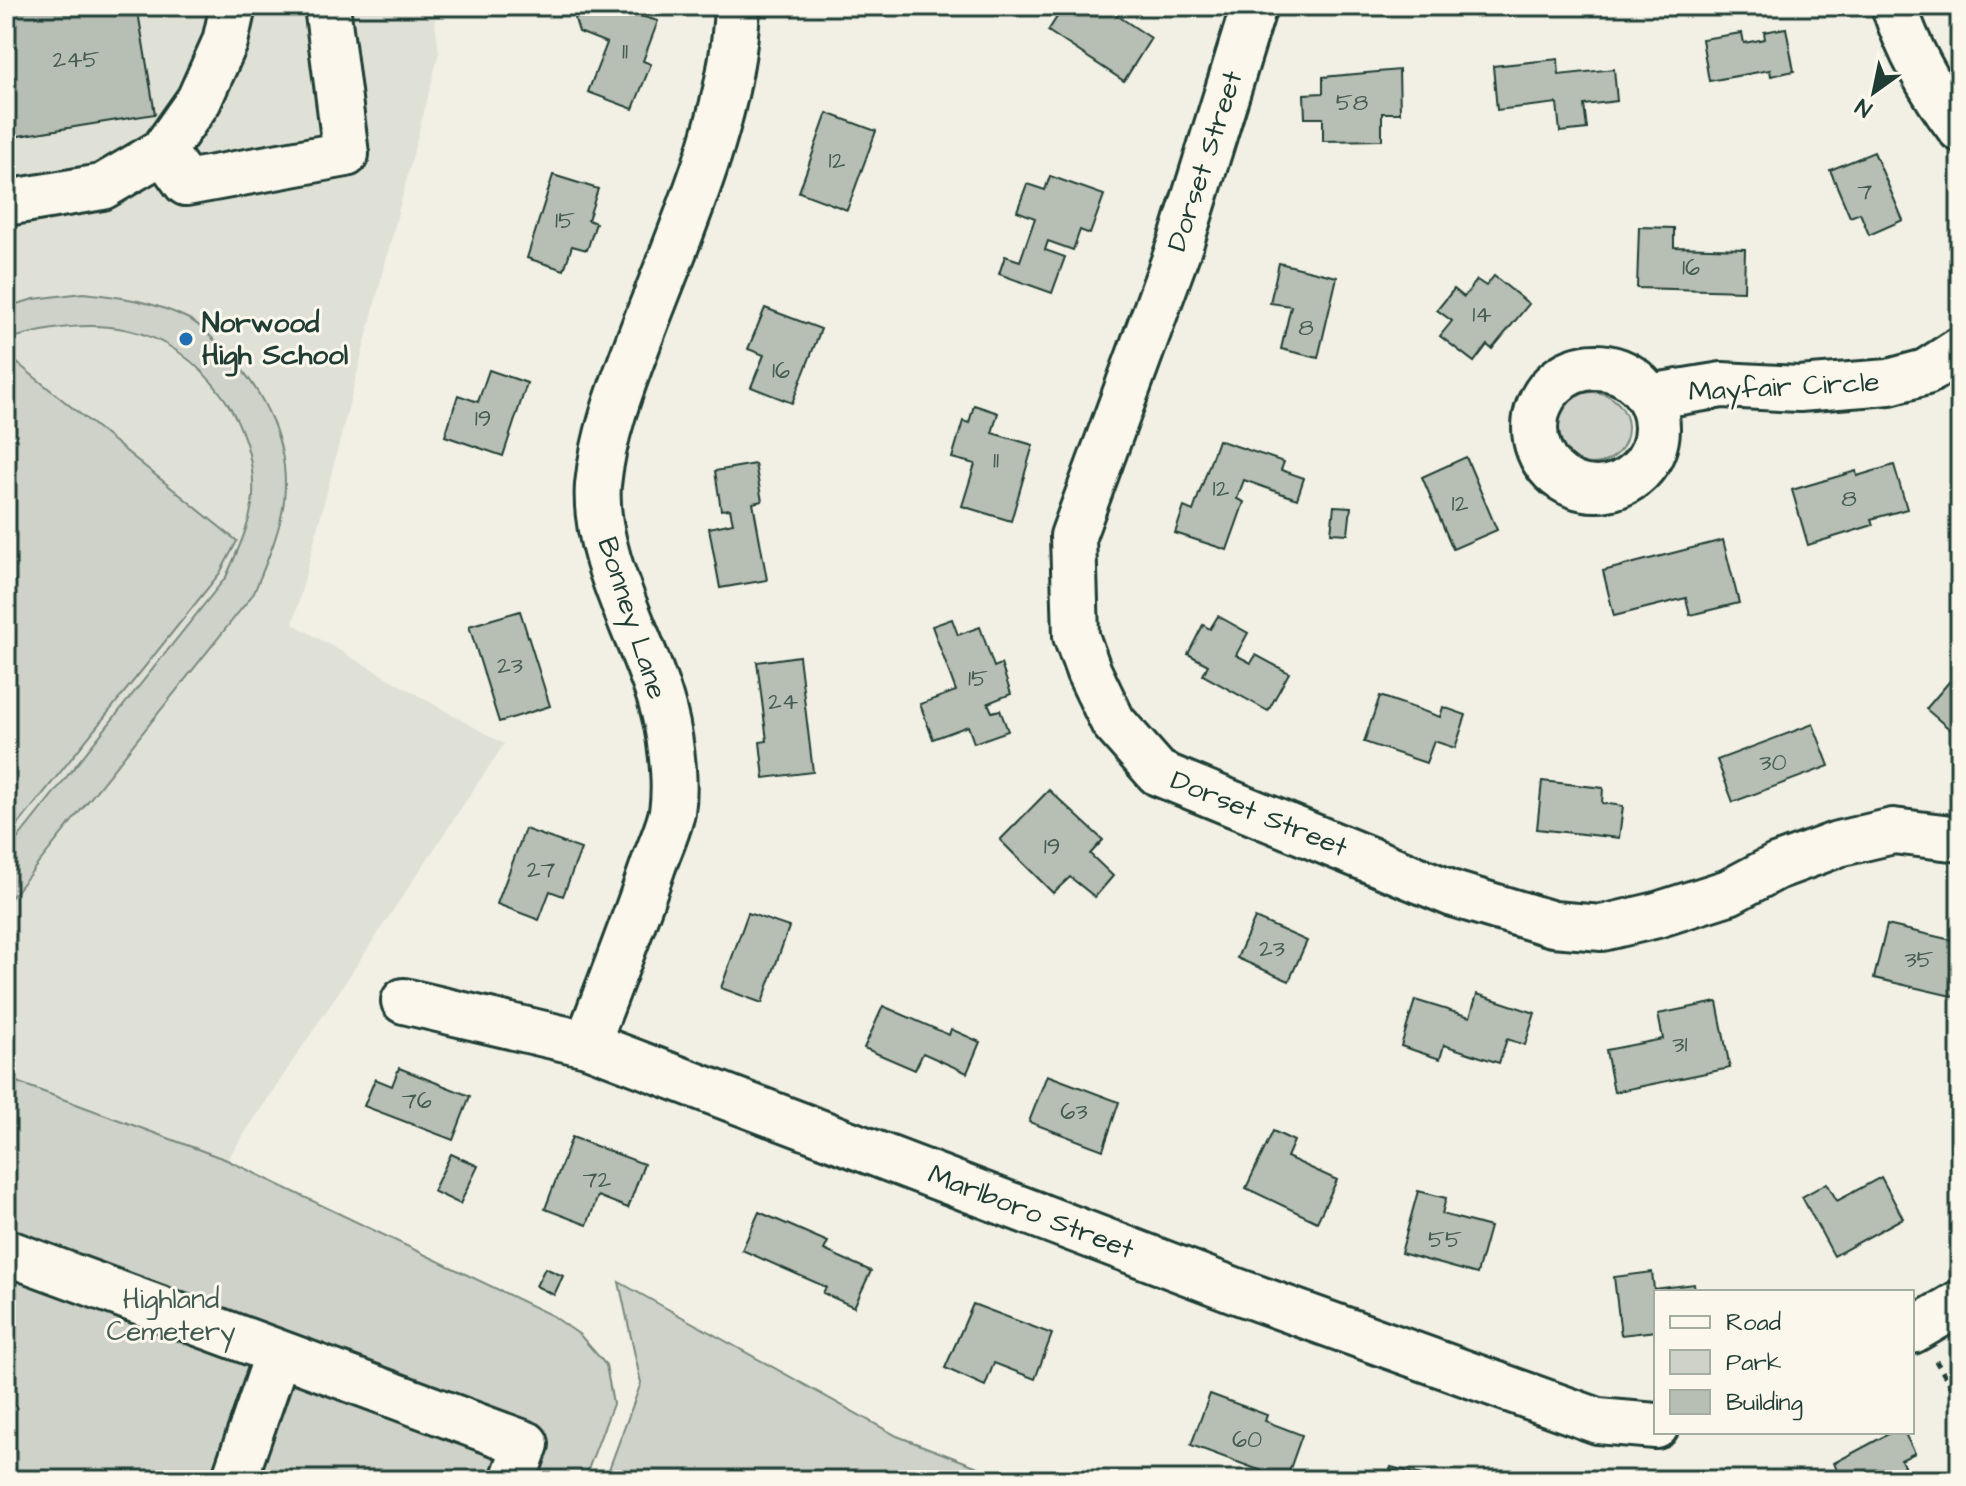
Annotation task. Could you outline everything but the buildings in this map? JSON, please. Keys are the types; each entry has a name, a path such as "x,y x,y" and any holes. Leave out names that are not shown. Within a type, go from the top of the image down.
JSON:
{"street":[{"path":"6,203 102,187 163,151 199,100 225,42 233,6"},
{"path":"163,151 186,183 346,154 327,6"},
{"name":"Bonney Lane","path":"587,1044 672,812 672,763 661,700 601,529 598,486 614,405 695,193 716,129 731,74 737,6"},
{"name":"Dorset Street","path":"1254,6 1181,242 1073,536 1076,636 1113,722 1158,773 1453,894 1553,924 1602,928 1657,915 1729,892 1776,867 1838,844 1893,831 1960,839"},
{"path":"1894,6 1906,41 1936,97 1960,129"},
{"name":"Mayfair Circle","path":"1649,397 1722,385 1799,389 1889,382 1926,372 1960,350"},
{"name":"Marlboro Street","path":"404,1001 587,1044 1237,1291 1598,1421 1654,1426"},
{"path":"6,1252 278,1353 520,1462"},
{"path":"1914,1330 1960,1303"},
{"path":"234,1480 278,1353"}],"shaded area":[{"name":"Norwood High School","path":"6,6 433,6 439,53 293,624 504,744 227,1160 6,1078"}],"green space":[{"path":"83,293 137,301 176,313 199,325 229,355 244,372 268,411 282,455 284,501 276,536 254,593 6,904 6,853 226,577 243,538 252,506 252,470 237,420 224,398 202,372 179,352 153,338 98,326 69,327 6,340 6,307 34,299"},
{"path":"6,354 237,541 220,573 6,840"},
{"path":"1592,392 1612,398 1622,408 1628,428 1622,448 1612,458 1592,464 1572,458 1562,448 1556,428 1562,408 1572,398"},
{"name":"Highland Cemetery","path":"6,1078 227,1160 553,1316 580,1335 606,1365 613,1404 584,1480 6,1480"},
{"path":"619,1282 897,1436 1012,1480 605,1480 641,1383"}],"place":[{"name":"Norwood High School","path":"186,339"}]}
